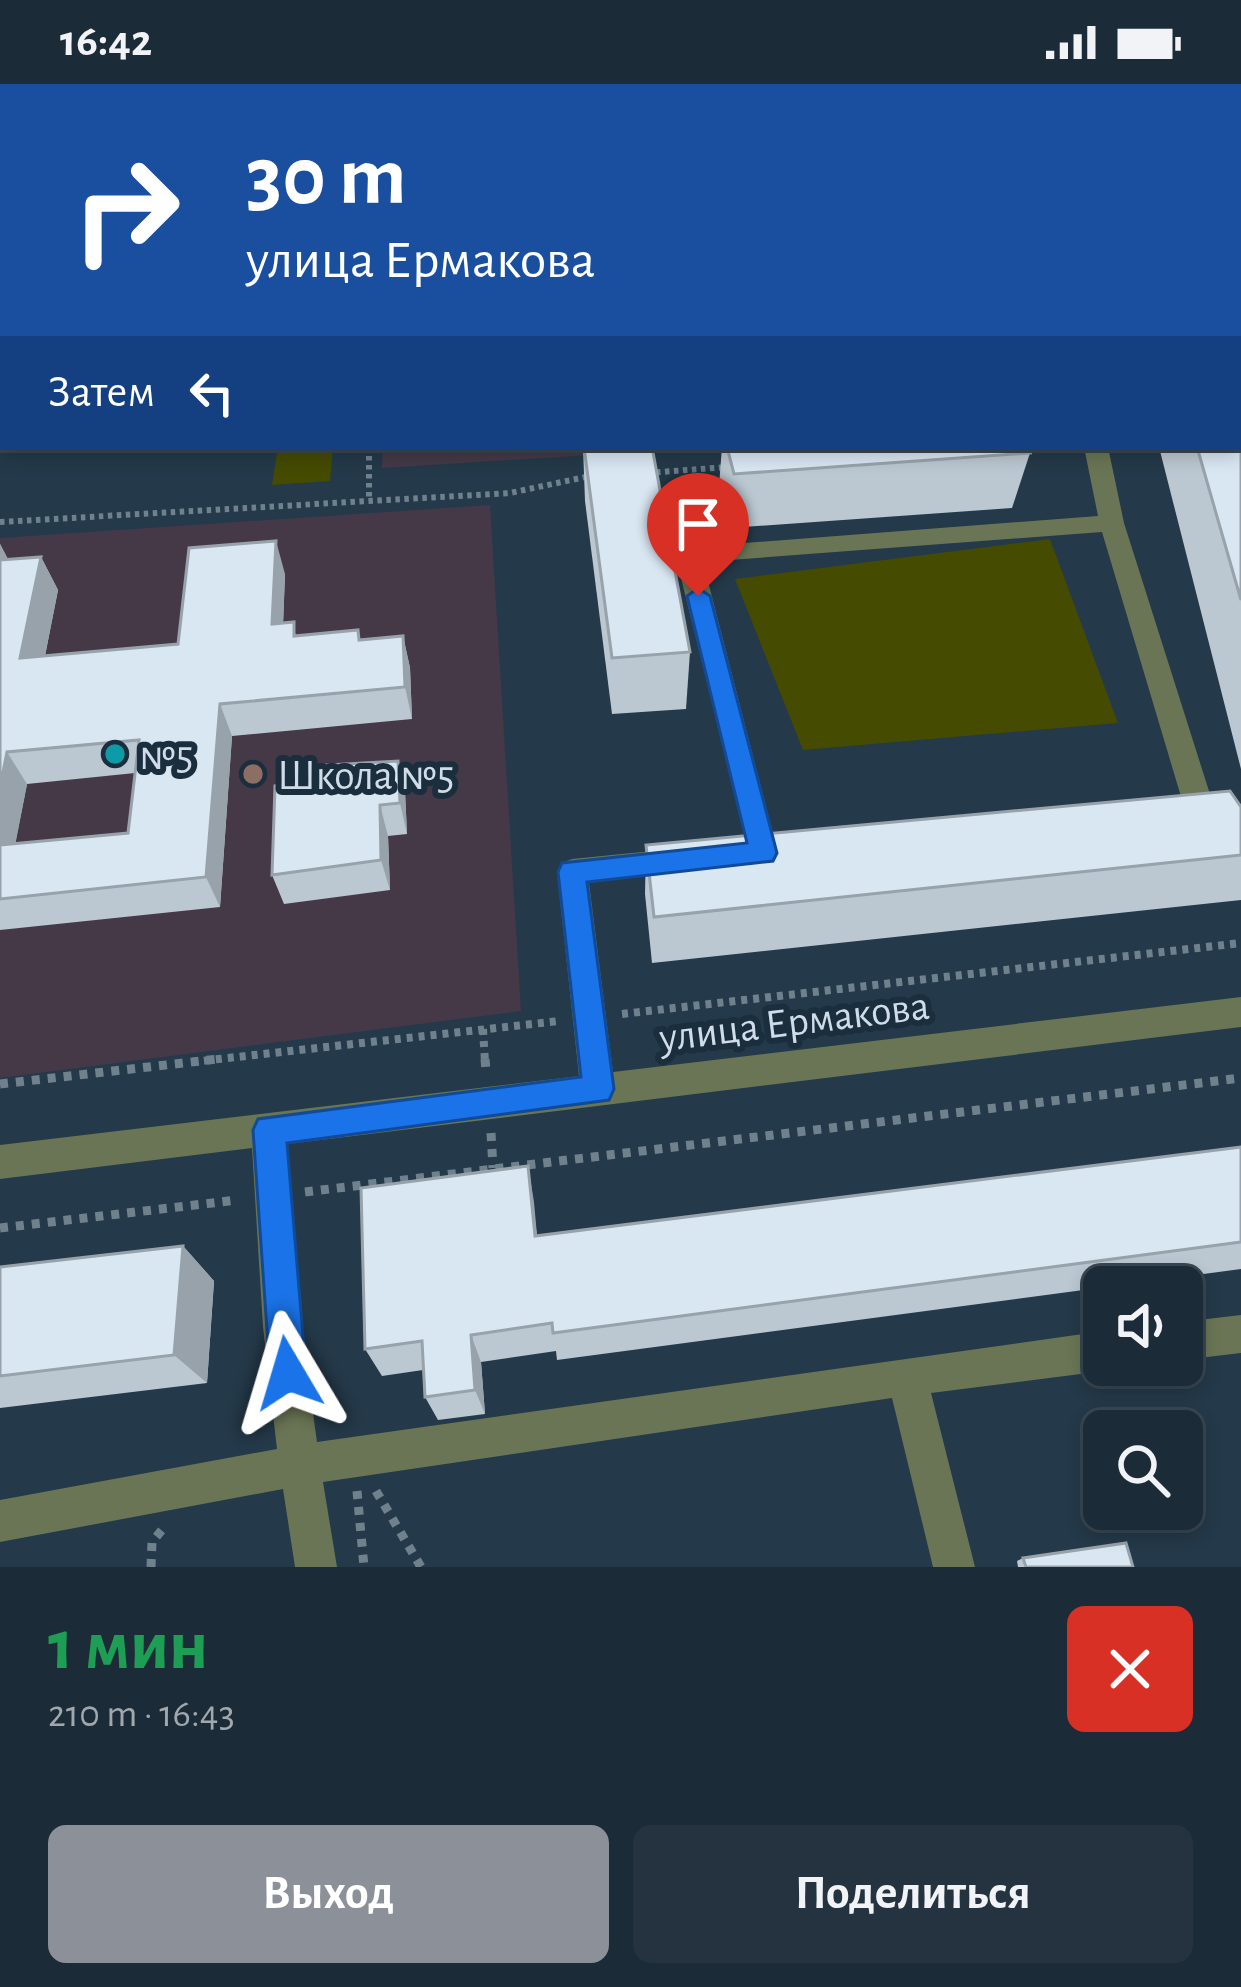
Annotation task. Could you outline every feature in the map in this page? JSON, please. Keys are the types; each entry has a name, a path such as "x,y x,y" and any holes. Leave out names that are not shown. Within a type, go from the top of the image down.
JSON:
{"street":[{"path":"1097,450 1112,523 1200,810 1154,814"},
{"path":"598,1089 572,872 753,854 688,554 1112,523"},
{"name":"улица Ермакова","path":"0,1162 1241,1012"},
{"path":"269,1130 271,1196 299,1465 316,1567"},
{"path":"1203,1339 1241,1334"},
{"path":"0,1521 353,1454 1083,1354"},
{"path":"907,1376 954,1567"}],"path":[{"path":"369,450 369,501"},
{"path":"636,473 730,467"},
{"path":"0,522 510,494 612,475"},
{"path":"0,1228 1241,1078"},
{"path":"353,1454 364,1567"},
{"path":"353,1454 422,1567"}],"shaded area":[{"path":"383,450 671,450 382,468"},
{"name":"Школа №5","path":"490,505 521,1011 0,1078 0,538"}],"green space":[{"path":"278,450 333,450 330,481 272,485"},
{"path":"1050,539 1118,723 803,750 735,579"}],"building":[{"path":"584,450 653,450 690,652 612,658"},
{"path":"728,450 1030,453 734,474"},
{"path":"1198,450 1241,450 1241,600"},
{"name":"№5","path":"276,541 272,624 294,622 294,636 358,630 359,640 403,636 405,687 220,704 206,877 0,899 0,845 128,833 139,740 7,752 0,787 0,560 41,557 20,658 178,644 189,548"},
{"path":"398,761 400,803 380,805 381,860 272,875 275,786 310,783 310,766"},
{"path":"1230,791 1241,807 1241,855 654,917 646,845"},
{"path":"1241,1147 1241,1242 553,1333 552,1323 471,1335 475,1390 425,1397 422,1341 365,1349 361,1188 528,1166 535,1236"},
{"path":"183,1246 174,1355 0,1376 0,1267"},
{"path":"1126,1543 1133,1567 1026,1567 1023,1558"}],"place":[{"name":"№5","path":"115,754"},
{"name":"Школа №5","path":"253,774"}],"route":[{"path":"288,1373 269,1130 598,1089 572,872 763,853 698,596"}]}
